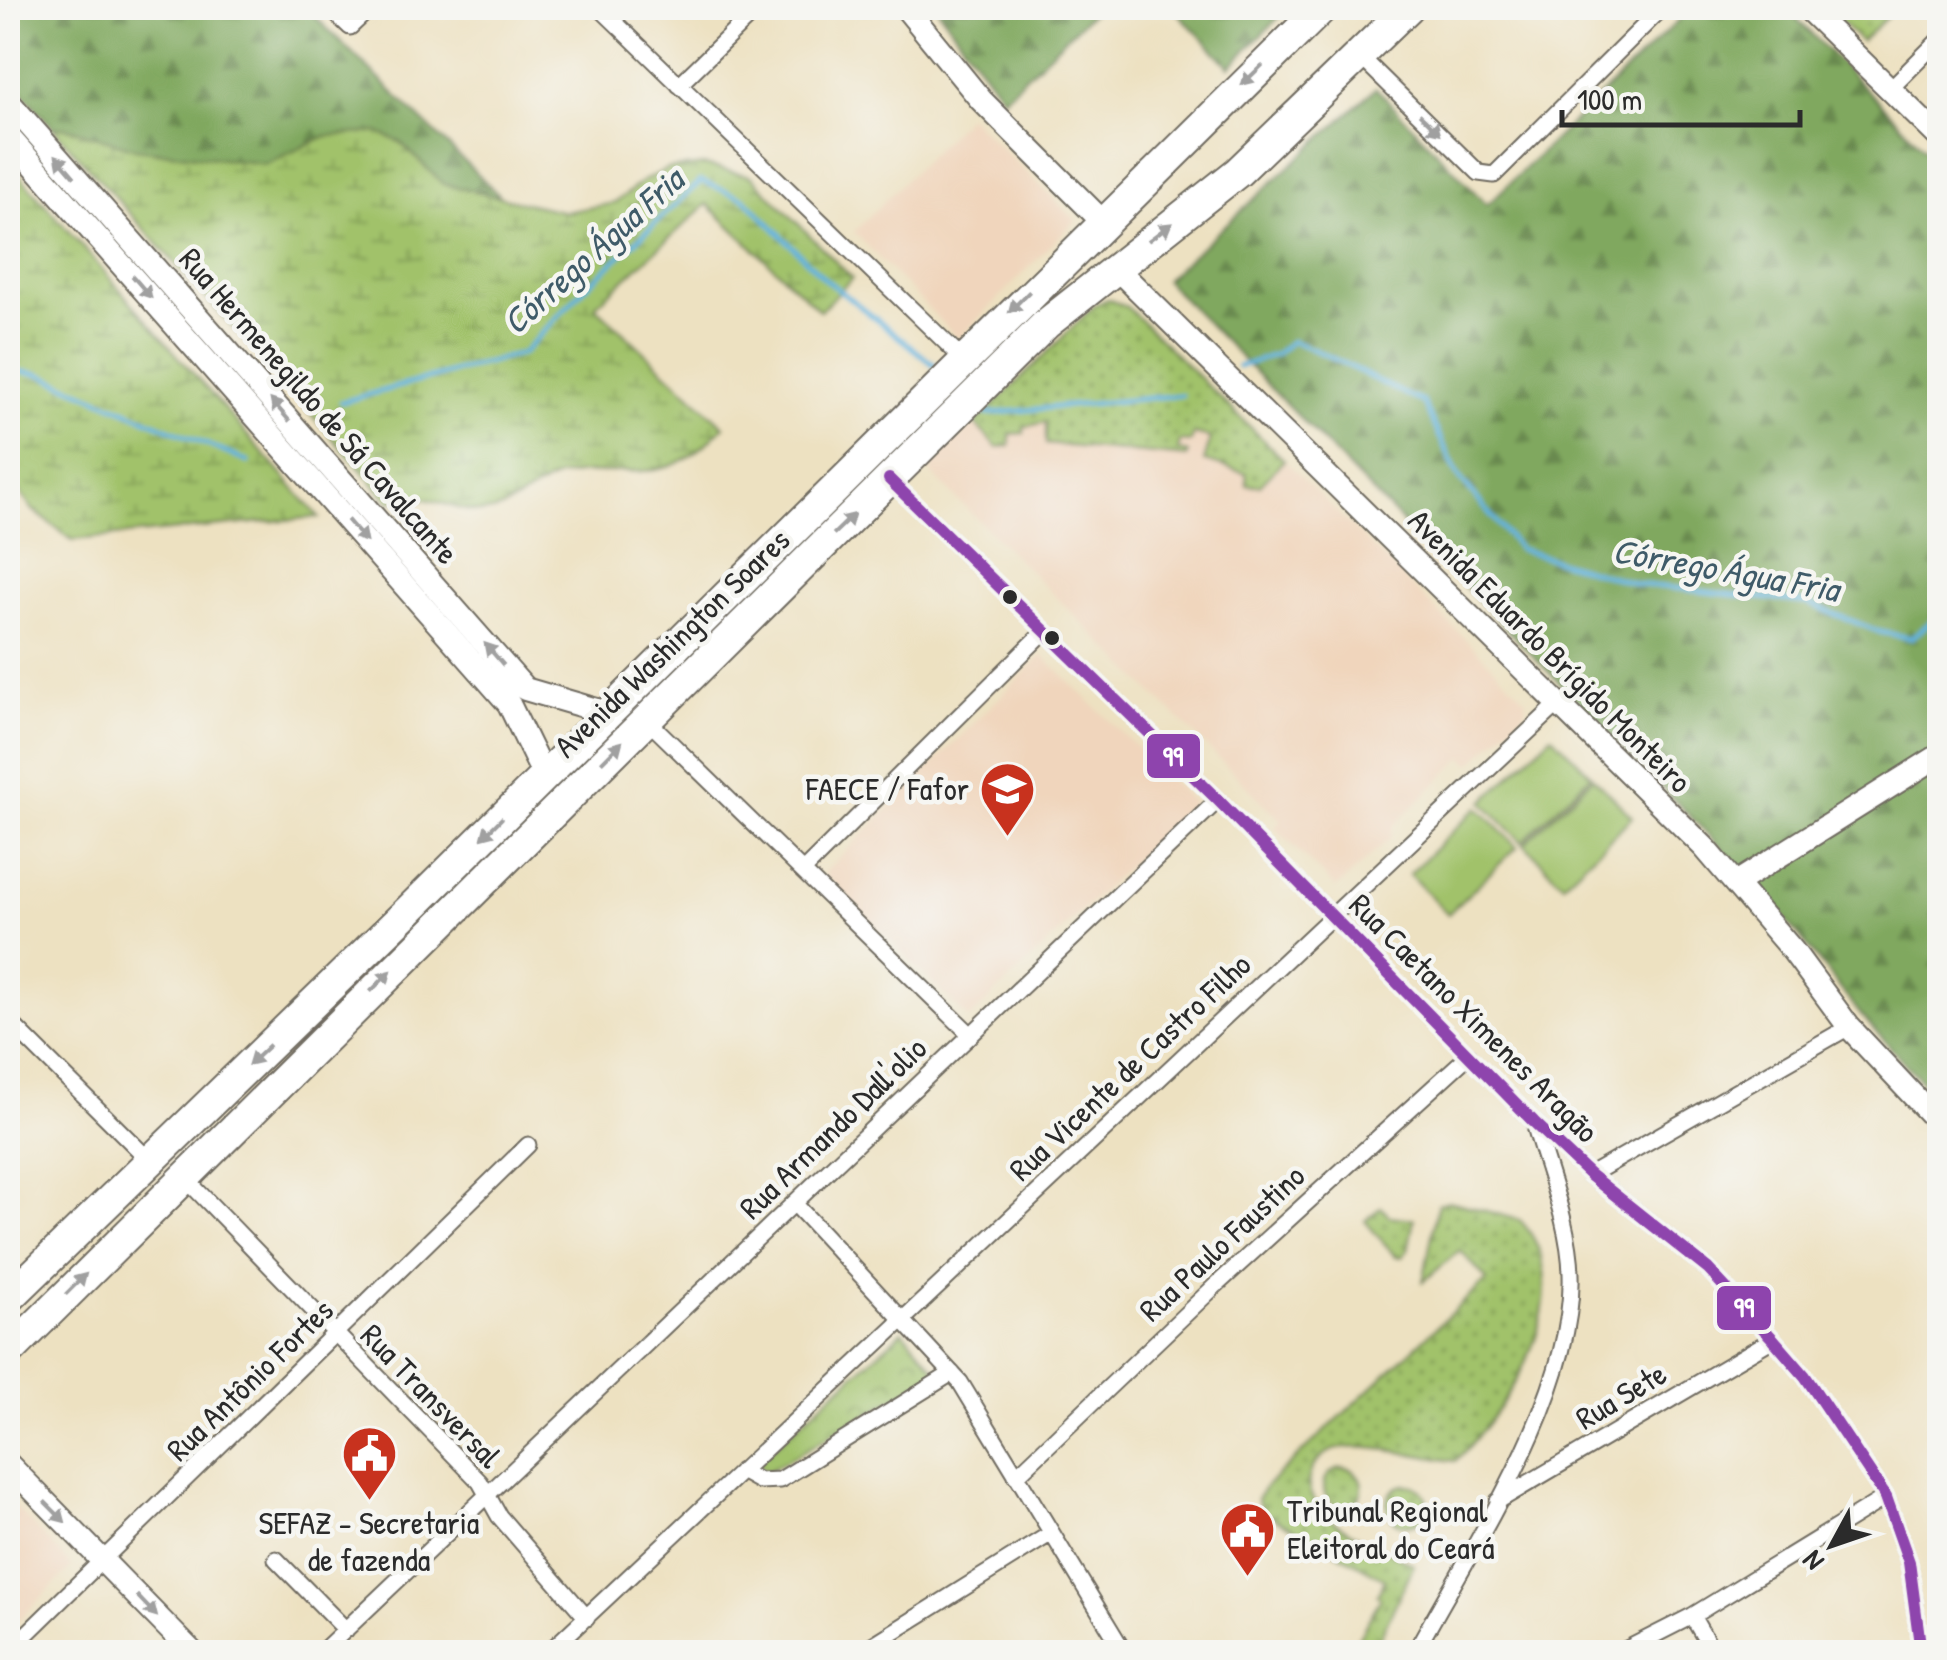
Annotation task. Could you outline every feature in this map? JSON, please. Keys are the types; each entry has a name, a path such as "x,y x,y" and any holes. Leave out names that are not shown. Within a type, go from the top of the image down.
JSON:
{"highway":[{"name":"Avenida Washington Soares","path":"8,1299 608,714 1102,221 1322,8"},
{"name":"Avenida Washington Soares","path":"8,1353 1046,324 1114,266 1238,172 1408,8"}],"street":[{"path":"330,8 350,28 370,8"},
{"path":"600,8 963,360"},
{"path":"680,86 758,8"},
{"path":"906,8 982,100 1102,221"},
{"path":"1360,56 1479,172 1489,176 1501,170 1662,8"},
{"path":"1808,8 1940,138"},
{"path":"1890,89 1940,40"},
{"name":"Rua Hermenegildo de Sá Cavalcante","path":"8,101 517,696 544,776"},
{"name":"Rua Hermenegildo de Sá Cavalcante","path":"8,136 517,696"},
{"name":"Avenida Eduardo Brígido Monteiro","path":"1114,266 1736,883 1849,1027 1934,1114"},
{"name":"Rua Caetano Ximenes Aragão","path":"888,479 1218,800 1534,1122 1590,1175 1708,1269 1773,1338 1804,1376 1886,1498 1909,1562 1921,1652"},
{"path":"804,870 1045,631"},
{"path":"517,696 608,714"},
{"name":"Rua Vicente de Castro Filho","path":"548,1652 1558,704"},
{"path":"646,718 971,1035"},
{"path":"1736,883 1940,756"},
{"name":"Rua Armando Dall'olio","path":"322,1652 1218,800"},
{"path":"8,1020 148,1159"},
{"path":"1590,1175 1849,1027"},
{"name":"Rua Paulo Faustino","path":"1016,1476 1214,1287 1468,1054"},
{"path":"1414,1652 1498,1501 1553,1377 1569,1307 1569,1251 1534,1122"},
{"name":"Rua Antônio Fortes","path":"8,1652 336,1337 528,1145"},
{"name":"Rua Transversal","path":"184,1177 480,1482 498,1516 587,1618"},
{"path":"794,1202 952,1373 1124,1652"},
{"name":"Rua Sete","path":"1498,1501 1773,1338"},
{"path":"741,1471 758,1481 780,1480 952,1373"},
{"path":"8,1464 192,1652"},
{"path":"1621,1652 1692,1616 1886,1498"},
{"path":"861,1652 1050,1534"},
{"path":"276,1559 346,1630"},
{"path":"1692,1616 1713,1652"}],"shaded area":[{"path":"968,116 1076,220 958,339 854,232"},
{"path":"1046,422 1047,444 1187,457 1178,451 1181,440 1191,442 1194,433 1211,438 1247,473 1246,484 1260,485 1284,460 1520,693 1526,700 1525,712 1471,764 1463,757 1393,826 1391,837 1336,888 1275,828 1281,820 931,473 932,464 972,423 997,447 1009,433"},
{"name":"FAECE / Fafor","path":"1042,655 1194,803 969,1019 823,874"},
{"path":"8,1499 72,1567 8,1631"}],"green space":[{"path":"8,8 306,8 501,197 443,184 400,142 326,136 266,164 136,149 53,128 8,76"},
{"path":"937,8 1097,8 1003,98"},
{"path":"1173,8 1288,8 1230,67"},
{"path":"1691,8 1786,8 1939,163 1939,1096 1860,1014 1768,896 1165,280 1376,88 1487,205"},
{"path":"1828,8 1896,8 1861,42"},
{"path":"65,127 136,149 266,164 326,136 377,132 400,142 443,184 565,212 615,203 644,180 667,169 704,165 751,176 852,278 820,311 707,204 595,306 724,426 703,446 667,467 552,479 491,511 412,498 390,502 53,128"},
{"path":"8,162 319,517 72,540 33,510 8,478"},
{"path":"1108,299 1127,307 1284,460 1260,485 1247,485 1246,473 1204,461 1211,438 1194,434 1191,442 1180,441 1178,450 1188,453 1187,457 1046,444 1046,422 1024,427 1024,433 1010,434 1010,446 997,447 975,424 1095,305"},
{"path":"1552,735 1591,775 1522,842 1483,802"},
{"path":"1593,777 1632,817 1563,884 1524,844"},
{"path":"1478,807 1517,847 1448,914 1409,874"},
{"path":"1449,1201 1520,1220 1538,1248 1545,1279 1542,1313 1516,1380 1476,1439 1455,1461 1351,1448 1329,1452 1314,1465 1309,1490 1329,1517 1414,1565 1373,1652 1350,1652 1381,1598 1377,1595 1385,1579 1263,1512 1257,1499 1266,1486 1487,1280 1460,1250 1423,1282 1438,1204"},
{"path":"1381,1207 1389,1216 1414,1219 1408,1250 1402,1257 1395,1256 1365,1221"},
{"path":"903,1331 939,1373 767,1472 755,1463"},
{"path":"1343,1468 1357,1473 1362,1487 1357,1501 1343,1506 1329,1501 1324,1487 1329,1473"},
{"path":"1407,1485 1421,1491 1427,1505 1421,1519 1407,1525 1393,1519 1387,1505 1393,1491"}],"waterway":[{"name":"Córrego Água Fria","path":"341,402 523,353 582,291 701,181 745,199 825,279 937,367"},
{"name":"Córrego Água Fria","path":"1238,367 1276,354 1292,341 1423,402 1459,477 1519,549 1636,584 1807,603 1880,632 1911,638 1940,615"},
{"name":"Córrego Água Fria","path":"8,370 39,374 248,462"},
{"name":"Córrego Água Fria","path":"987,414 1181,395"}],"transit line":[{"name":"99","path":"889,479 1218,800 1534,1122 1590,1175 1708,1269 1773,1339 1805,1376 1886,1497 1909,1562 1921,1652"}],"place":[{"name":"FAECE / Fafor","path":"1008,838"},
{"name":"SEFAZ - Secretaria de fazenda","path":"369,1503"},
{"name":"Tribunal Regional Eleitoral do Ceará","path":"1248,1578"}]}
